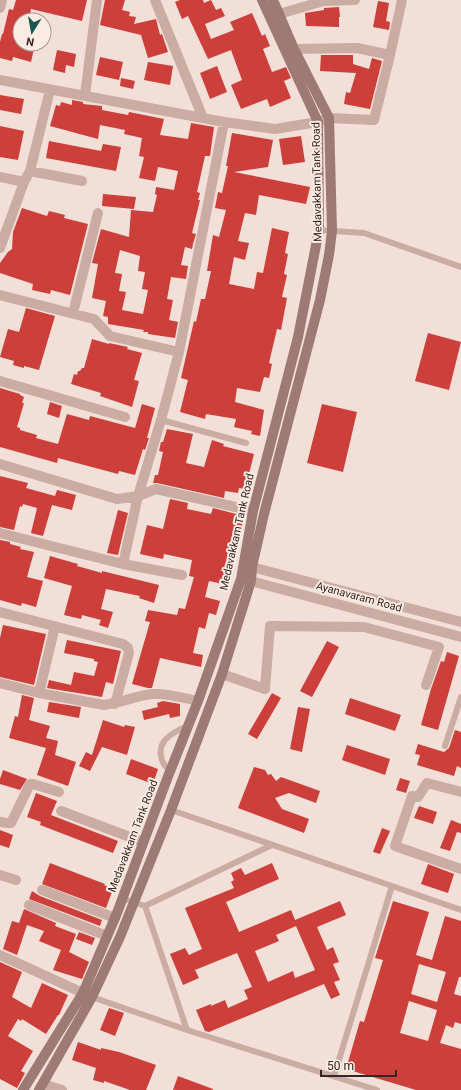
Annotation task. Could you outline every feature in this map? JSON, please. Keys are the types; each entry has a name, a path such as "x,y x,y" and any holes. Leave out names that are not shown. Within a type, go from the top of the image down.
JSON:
{"main road":[{"name":"Medavakkam Tank Road","path":"41,1087 88,995 120,937 171,810 222,674 251,581 247,566 253,511 298,337 319,230 318,122 262,0"},
{"name":"Medavakkam Tank Road","path":"23,1090 88,995 107,936 198,701 241,579 247,566 264,514 320,300 332,231 328,118 294,48 273,0"}],"street":[{"path":"0,8 2,0"},
{"path":"85,95 97,0"},
{"path":"155,0 203,118"},
{"path":"279,14 324,0 355,0"},
{"path":"0,80 224,122 275,129 318,122 328,118 374,120 402,0"},
{"path":"294,48 357,48 390,55"},
{"path":"0,248 24,182 30,171 50,90"},
{"path":"124,564 138,496 161,420 179,352 224,122"},
{"path":"30,171 82,180"},
{"path":"0,177 24,182"},
{"path":"73,313 98,214"},
{"path":"0,295 94,319 110,336 179,352"},
{"path":"0,382 125,417"},
{"path":"0,464 117,498 138,496 156,489 253,511"},
{"path":"0,533 124,564 182,575"},
{"name":"Ayanavaram Road","path":"247,566 461,622"},
{"name":"Ayanavaram Road","path":"241,579 461,637"},
{"path":"0,612 123,644 128,648 129,653 115,704"},
{"path":"39,693 55,626"},
{"path":"222,674 265,689 270,626 364,627 439,647 426,685"},
{"path":"0,683 39,693 104,705 115,704 151,694 166,694 198,701"},
{"path":"461,792 427,783 418,797 412,796 395,846 461,869"},
{"path":"0,822 11,823 30,784 59,792"},
{"path":"61,811 143,842"},
{"path":"0,874 16,880"},
{"path":"42,890 115,918"},
{"path":"29,905 107,936"},
{"path":"0,955 88,995"},
{"path":"41,1087 62,1090"}],"lane":[{"path":"319,230 364,233 461,267"},
{"path":"161,420 246,443"},
{"path":"445,746 461,696"},
{"path":"170,770 164,765 160,754 164,740 180,729 188,726"},
{"path":"171,810 461,910"},
{"path":"122,898 145,906 272,845"},
{"path":"334,1076 392,886"},
{"path":"145,906 187,1030"},
{"path":"88,995 187,1030 377,1090"}],"building":[{"path":"16,0 87,0 82,21 52,14 52,12 31,9 30,12 12,12 12,52 33,52 31,62 13,57 12,61 0,58 0,42 2,34 9,9 13,10"},
{"path":"105,0 125,0 122,10 130,12 129,16 136,17 134,24 156,19 160,35 162,34 168,52 148,58 141,35 100,25"},
{"path":"180,0 203,0 204,3 211,0 216,10 221,8 225,16 205,24 211,39 234,30 230,22 252,13 262,36 265,34 270,46 263,49 272,72 286,67 291,78 284,81 291,98 270,107 267,99 241,109 231,85 242,80 231,50 208,59 188,16 182,19 175,2"},
{"path":"378,1 389,3 386,21 390,22 389,30 373,27"},
{"path":"339,7 339,27 306,26 305,13 324,10 324,8"},
{"path":"57,50 76,54 74,67 66,65 65,73 53,70"},
{"path":"321,55 353,55 353,64 369,69 372,58 382,61 370,109 344,104 346,92 350,93 356,73 320,71"},
{"path":"100,57 123,62 119,80 96,75"},
{"path":"148,62 173,66 170,85 144,80"},
{"path":"217,66 227,92 210,99 200,73"},
{"path":"121,78 135,81 133,89 120,86"},
{"path":"0,95 24,99 21,114 0,110"},
{"path":"72,100 83,102 83,104 102,106 102,110 128,115 129,112 164,119 160,135 188,139 191,123 214,127 210,156 205,156 197,192 200,193 198,200 200,200 192,233 196,234 192,249 185,247 181,265 188,266 186,279 171,277 167,299 173,300 169,320 178,322 175,338 148,334 148,332 143,332 144,330 108,324 108,317 103,316 106,301 92,298 98,264 92,263 101,229 129,237 131,210 153,212 157,195 155,194 156,187 174,190 178,171 158,167 155,181 139,178 144,157 139,156 142,138 124,134 125,130 100,125 98,139 50,126 56,105 60,106 61,102 72,105","holes":["120,250 140,256 138,271 145,272 142,289 148,290 143,314 122,310 126,292 119,291 122,274 115,273"]},
{"path":"0,126 24,131 18,160 0,157"},
{"path":"232,133 273,140 268,167 234,172 310,187 306,204 259,195 256,215 245,213 238,241 249,243 245,260 234,257 229,284 254,289 257,272 263,273 272,228 289,232 285,253 288,254 284,274 287,275 282,297 287,298 281,330 277,329 269,363 272,364 269,378 264,377 260,392 237,388 235,402 264,410 260,436 251,434 252,431 234,427 236,419 206,414 205,419 180,412 188,380 181,378 194,321 196,322 201,299 205,299 211,271 207,271 213,235 219,237 226,210 215,208 218,192 222,193 228,166 226,166"},
{"path":"301,136 305,162 283,165 279,139"},
{"path":"49,141 101,151 103,144 121,147 116,171 46,158"},
{"path":"103,194 136,197 134,209 102,206"},
{"path":"22,208 47,216 49,211 65,215 64,218 88,224 70,295 51,290 50,294 32,290 33,284 0,273 0,263 12,249 13,232"},
{"path":"26,308 55,316 39,370 13,365 14,361 0,357 8,329 19,332"},
{"path":"428,333 461,342 449,390 415,381"},
{"path":"92,339 128,347 127,349 142,353 134,380 139,381 132,407 100,396 101,393 71,384 74,374 77,375 78,371 84,368"},
{"path":"0,388 20,394 24,397 22,403 24,403 17,427 20,428 20,430 37,435 36,438 58,444 67,414 89,420 90,416 135,428 142,404 155,408 147,438 149,438 145,450 143,449 135,475 119,471 118,474 58,458 57,463 0,447"},
{"path":"50,402 62,406 59,418 47,414"},
{"path":"322,404 357,412 343,472 307,463"},
{"path":"167,429 193,434 186,463 204,467 212,440 224,444 223,446 254,454 245,489 239,488 238,493 225,491 224,498 153,483 155,475 158,475 163,452 159,451"},
{"path":"0,476 28,483 26,488 55,496 57,490 76,495 72,510 52,505 43,536 31,533 37,508 23,504 22,507 20,506 14,530 0,527"},
{"path":"170,499 188,503 187,509 211,514 213,508 244,516 238,545 233,544 228,569 231,570 228,585 209,581 205,597 220,601 216,615 209,613 205,629 199,627 193,653 203,655 201,667 160,658 152,688 148,688 132,684 150,622 145,621 148,610 177,615 179,608 185,609 194,577 189,576 192,560 164,554 163,559 140,554 147,525 163,529"},
{"path":"118,510 128,513 118,555 107,553"},
{"path":"0,540 10,542 10,544 21,547 20,549 34,552 27,577 43,581 36,607 22,603 21,606 0,600"},
{"path":"50,556 102,573 102,571 159,585 154,603 139,598 140,596 106,589 101,609 113,612 108,628 99,625 101,620 82,615 81,619 64,615 72,586 44,578"},
{"path":"3,625 46,634 34,685 0,677 0,638"},
{"path":"67,640 121,651 113,684 106,682 102,697 47,688 49,680 71,685 74,672 94,676 98,662 94,661 94,659 64,653"},
{"path":"327,641 339,647 312,697 300,691"},
{"path":"447,652 459,656 438,730 421,725 431,689 441,661 444,662"},
{"path":"272,693 281,698 257,739 248,734"},
{"path":"22,695 34,698 29,720 50,726 46,738 58,741 55,755 76,762 68,786 37,775 46,748 9,738 15,716 18,717"},
{"path":"350,698 401,715 395,731 345,714"},
{"path":"163,701 180,704 180,716 170,718 169,714 144,720 142,711 158,707 157,703"},
{"path":"49,702 81,707 79,718 47,712"},
{"path":"298,707 310,709 302,752 290,749"},
{"path":"103,720 124,727 125,725 135,727 127,755 102,747 90,771 79,766 86,752 92,755"},
{"path":"455,730 461,732 461,768 457,766 454,776 417,765 420,755 415,754 418,744 444,752 449,748"},
{"path":"347,745 390,759 385,775 342,760"},
{"path":"131,759 158,769 153,784 126,774"},
{"path":"254,767 265,770 268,775 271,774 276,781 281,777 320,791 316,803 289,793 275,798 282,809 309,819 304,833 238,808"},
{"path":"3,770 27,779 20,790 0,784"},
{"path":"400,778 410,781 406,793 396,790"},
{"path":"36,793 57,801 51,815 118,841 113,853 40,825 41,822 27,817"},
{"path":"419,806 437,812 433,824 414,818"},
{"path":"451,820 461,824 461,833 457,832 450,851 440,848"},
{"path":"382,828 390,831 380,854 373,852"},
{"path":"0,830 13,835 9,848 0,845"},
{"path":"50,863 105,884 104,885 113,889 106,908 42,884"},
{"path":"272,863 279,879 226,902 239,932 291,910 295,920 340,901 346,915 317,927 327,950 333,947 339,962 333,964 340,980 334,982 340,995 331,999 324,984 209,1032 205,1031 196,1010 225,1000 228,1008 248,999 244,990 252,987 237,953 195,970 199,978 183,985 170,954 185,948 189,955 202,949 185,908 234,888 231,882 234,880 231,873 241,868 245,875","holes":["296,926 315,970 295,978 293,971 268,982 255,951 279,941 276,935"]},
{"path":"428,864 454,874 448,893 421,884"},
{"path":"32,891 40,896 102,920 100,926 29,899"},
{"path":"393,901 429,912 416,955 432,960 445,916 461,921 461,977 459,977 454,994 461,996 461,1024 455,1022 453,1028 446,1025 440,1043 461,1049 461,1090 416,1090 346,1069 360,1021 364,1022 383,960 375,958","holes":["419,964 446,972 437,1002 411,994","409,1001 437,1010 428,1041 400,1033"]},
{"path":"24,909 56,923 55,926 76,934 69,952 89,962 82,979 53,970 61,950 39,941 44,931 27,925 17,955 3,949 12,921 19,923"},
{"path":"79,932 95,938 92,945 76,939"},
{"path":"0,962 22,972 12,997 31,1008 42,983 68,995 59,1015 46,1034 22,1019 21,1021 18,1019 8,1036 33,1051 21,1071 25,1073 17,1088 0,1079"},
{"path":"109,1008 124,1013 115,1036 100,1030"},
{"path":"78,1042 101,1050 101,1048 119,1052 156,1065 146,1090 130,1090 104,1081 104,1083 93,1080 96,1068 72,1060"},
{"path":"178,1076 213,1089 213,1090 173,1090"}]}
